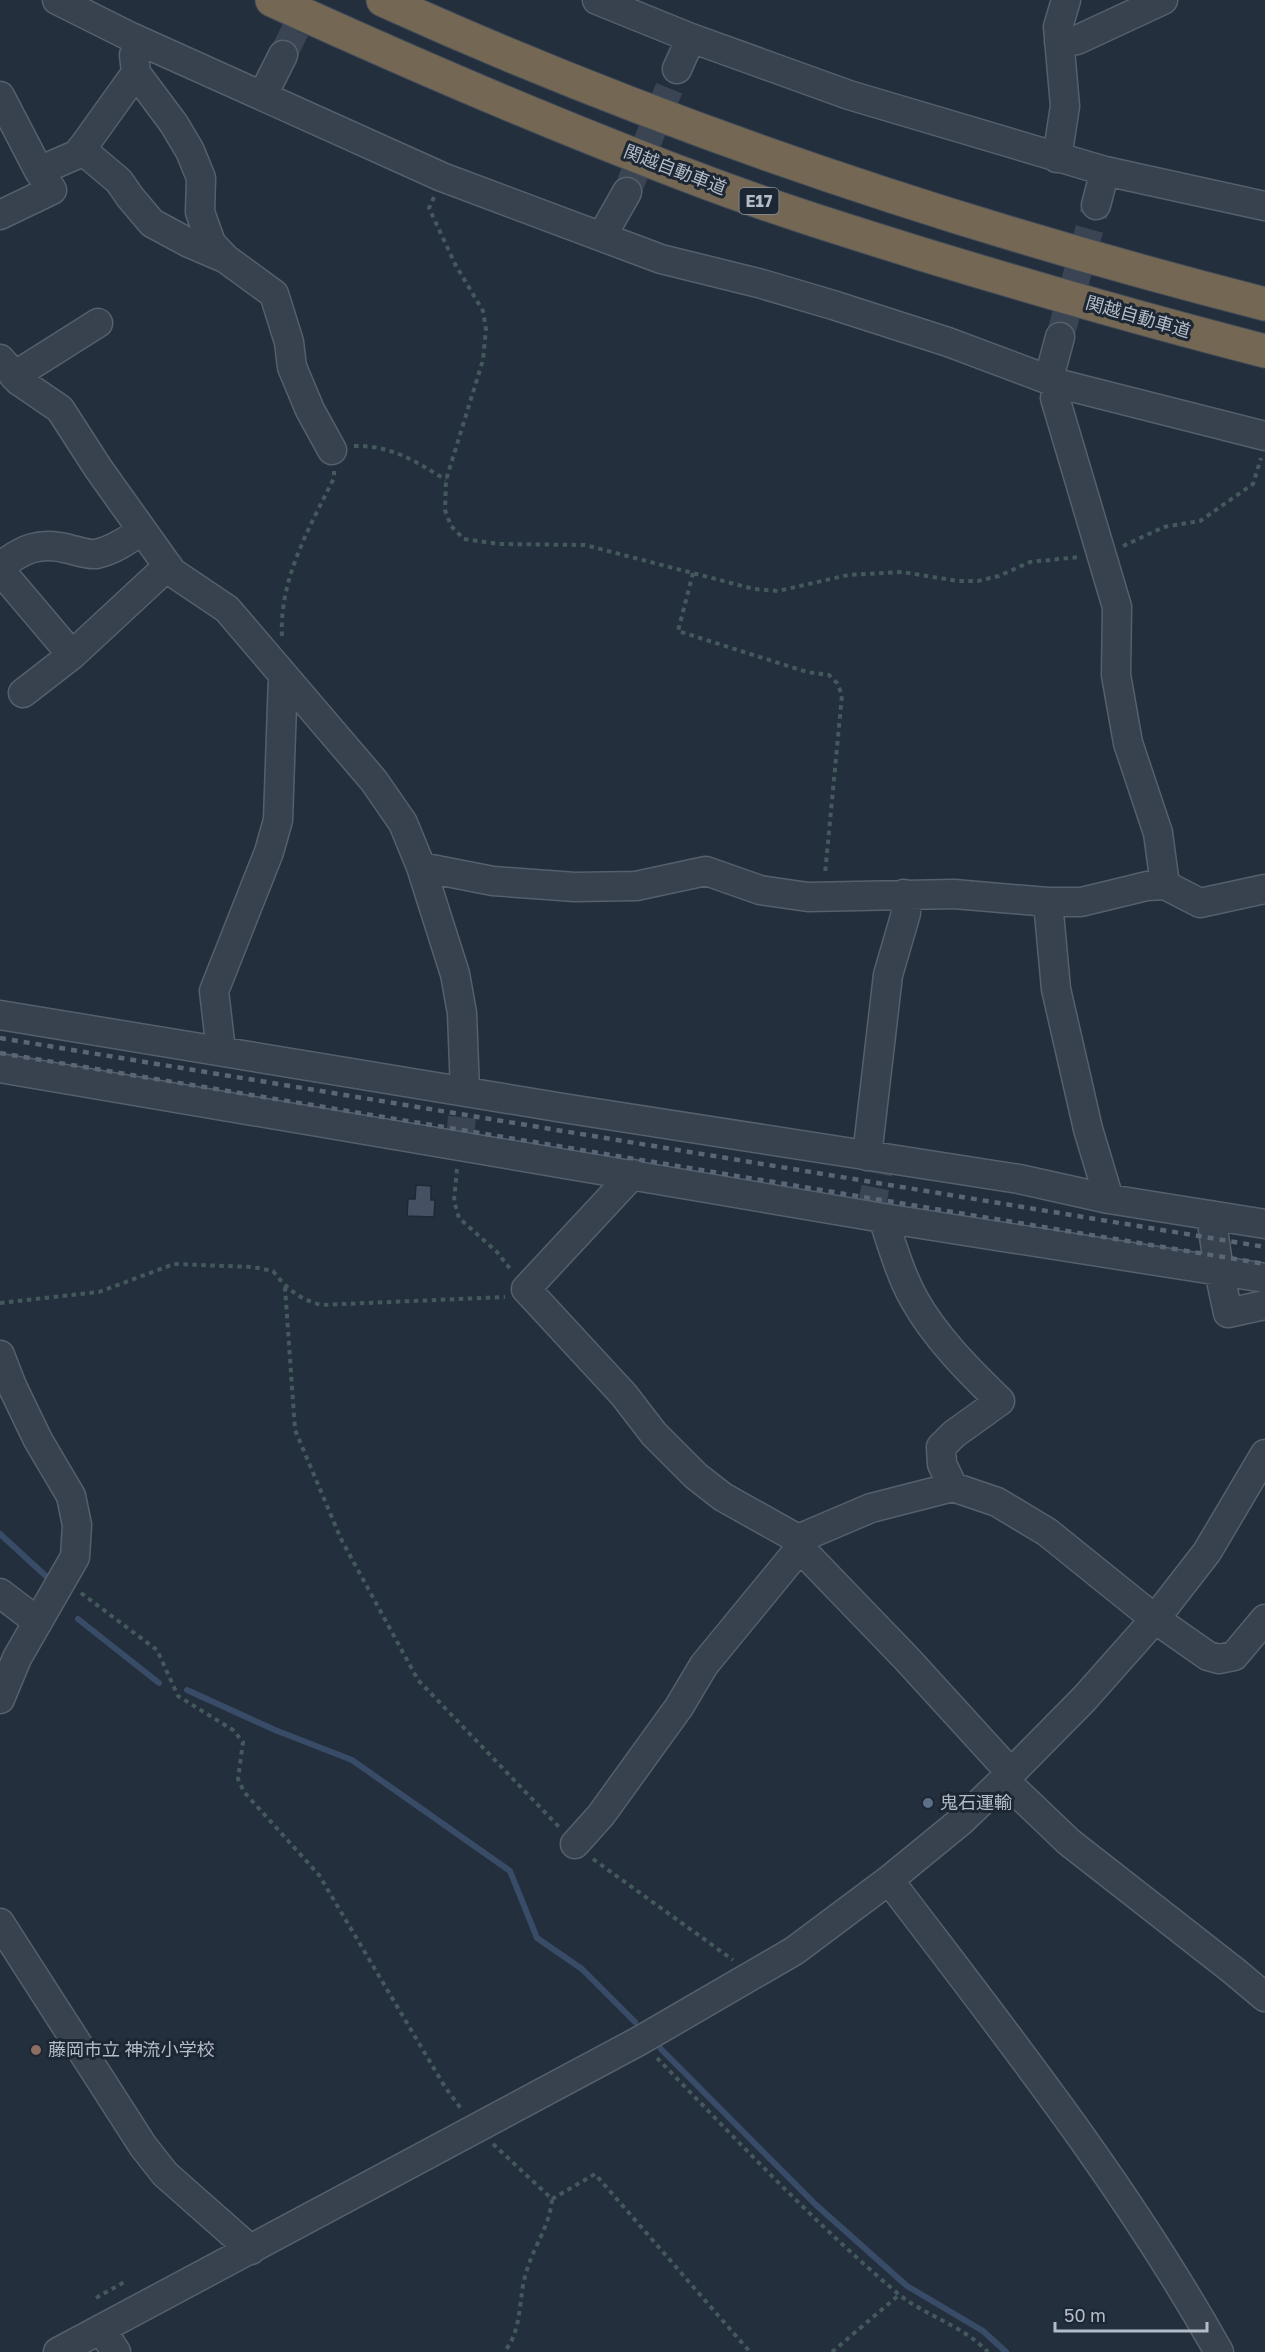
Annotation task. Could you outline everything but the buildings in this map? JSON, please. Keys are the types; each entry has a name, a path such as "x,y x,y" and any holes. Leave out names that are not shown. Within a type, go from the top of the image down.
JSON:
{"highway":[{"name":"関越自動車道","path":"272,0 399,58 546,120 699,180 852,232 996,276 1167,326 1265,351"},
{"path":"383,0 577,84 741,146 865,189 1179,282 1265,304"}],"street":[{"path":"57,0 131,37 442,177 661,259 762,284 844,308 948,342 1055,381 1264,445"},
{"path":"597,0 691,38 849,95 1105,171 1265,206"},
{"path":"1057,158 1065,106 1058,27 1066,0"},
{"path":"1059,42 1077,40 1163,0"},
{"path":"131,37 136,73 169,117 190,151 201,178 200,212 211,243 226,259 274,294 296,378 321,433 332,450"},
{"path":"677,69 691,38"},
{"path":"262,95 283,55"},
{"path":"39,171 78,154 136,73"},
{"path":"0,96 39,171 52,190 0,215"},
{"path":"81,149 120,181 152,223 226,259"},
{"path":"1096,205 1105,171"},
{"path":"602,236 627,192"},
{"path":"98,323 7,367 19,381 60,409 98,468 172,572 227,609 374,780 403,823 421,867 455,974 462,1013 465,1091"},
{"path":"1060,337 1055,398 1117,607 1116,675 1128,743 1158,833 1166,885"},
{"path":"72,655 0,568 17,553 39,546 57,546 94,554 114,549 142,530"},
{"path":"23,693 72,655 168,566"},
{"path":"220,1051 214,991 269,852 278,820 283,676"},
{"path":"421,867 493,881 575,887 636,886 706,871 760,890 823,897 954,894 1048,902 1081,902 1147,886 1166,885 1200,903 1265,890"},
{"path":"867,1155 888,975 906,913 904,894"},
{"path":"1048,902 1056,989 1088,1129 1109,1199"},
{"path":"0,1015 1019,1179 1109,1199 1265,1224"},
{"path":"0,1068 883,1218 1265,1278"},
{"path":"633,1174 526,1289 624,1395 654,1434 696,1476 723,1497 799,1543 907,1659 1008,1777 1068,1842 1265,1997"},
{"path":"1211,1215 1228,1313 1265,1305"},
{"path":"883,1218 899,1267 915,1300 961,1364 1000,1401 954,1434 941,1447 942,1464 953,1487"},
{"path":"0,1355 38,1440 71,1496 77,1525 75,1557 17,1658 0,1699"},
{"path":"58,2352 639,2041 794,1951 954,1828 1008,1777 1084,1699 1155,1619 1207,1552 1265,1454"},
{"path":"575,1844 601,1815 679,1707 704,1665 799,1543 871,1508 953,1487 997,1502 1047,1532 1155,1619 1208,1656 1220,1659 1234,1656 1265,1619"},
{"path":"0,1593 38,1622"},
{"path":"889,1880 1072,2125 1146,2230 1219,2352"},
{"path":"0,1923 143,2146 165,2174 251,2250"},
{"path":"100,2329 116,2352"}],"path":[{"path":"442,177 429,208 455,264 483,311 486,329 483,360 446,480 445,510 450,526 464,539 499,544 585,545 754,589 778,591 848,574 902,572 958,581 978,581 999,576 1030,562 1102,555 1164,526 1200,521 1253,484 1264,445"},
{"path":"283,676 281,625 289,576 334,478 332,450 343,447 371,446 391,450 446,480"},
{"path":"693,573 678,632 807,672 829,675 837,683 842,695 823,897"},
{"path":"0,1303 99,1292 174,1264 253,1267 273,1271 285,1287 303,1300 321,1305 500,1299 526,1289 497,1252 459,1218 454,1201 459,1145"},
{"path":"285,1287 295,1430 341,1539 418,1680 575,1844 604,1869 732,1958 748,1978"},
{"path":"63,1579 157,1650 178,1696 233,1730 243,1742 238,1779 244,1792 320,1875 444,2087 476,2128 552,2199"},
{"path":"639,2041 820,2224 898,2295 974,2337 988,2352"},
{"path":"552,2199 595,2174 750,2352"},
{"path":"504,2352 521,2311 525,2274 551,2213 552,2199"},
{"path":"96,2298 126,2281"},
{"path":"832,2352 898,2295"}],"waterway":[{"path":"0,1534 48,1578"},
{"path":"78,1619 159,1683"},
{"path":"187,1690 275,1730 352,1760 510,1871 537,1938 582,1969 635,2022"},
{"path":"661,2049 815,2204 907,2286 983,2331 1006,2352"}],"tunnel":[{"path":"283,55 310,0"},
{"path":"627,192 677,69"},
{"path":"1060,337 1096,205"},
{"path":"459,1145 465,1091"},
{"path":"870,1215 881,1158"}],"railway":[{"path":"0,1038 1265,1247"},
{"path":"0,1053 1265,1264"}],"place":[{"name":"鬼石運輸","path":"928,1803"},
{"name":"藤岡市立 神流小学校","path":"36,2050"}]}
